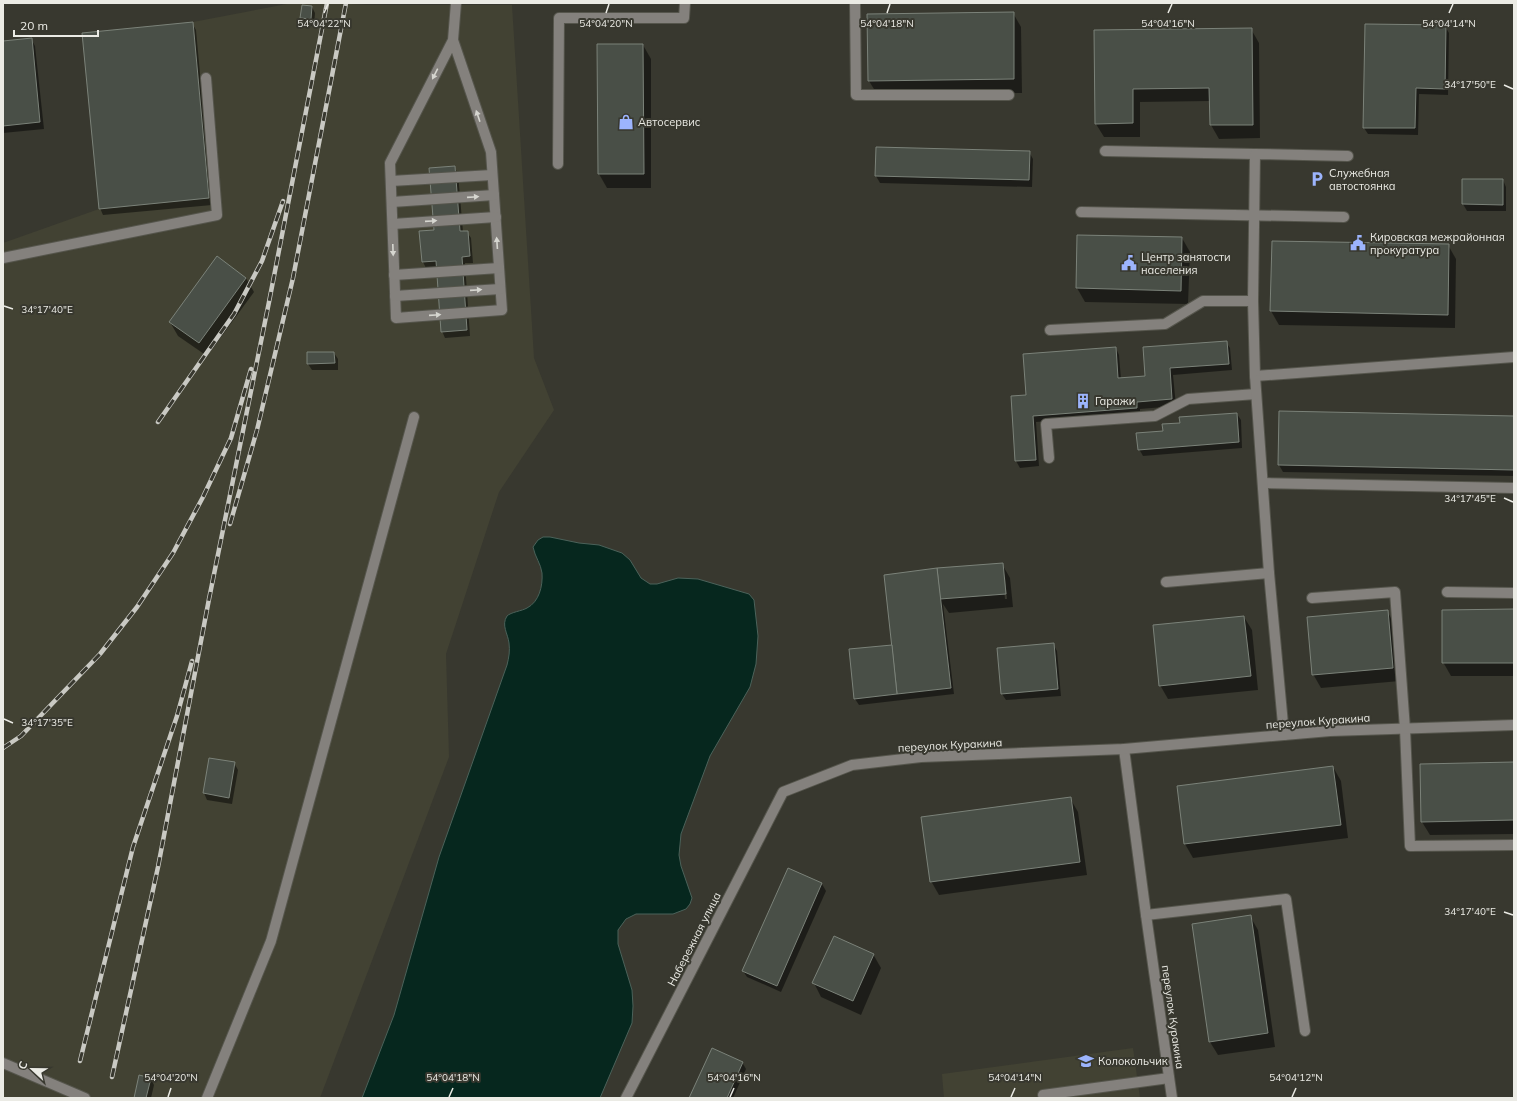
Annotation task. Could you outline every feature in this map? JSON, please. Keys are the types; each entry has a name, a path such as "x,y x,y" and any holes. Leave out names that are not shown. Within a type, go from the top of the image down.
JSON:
{"street":[{"path":"453,40 491,152 502,310 396,318 390,163 453,40 456,3"},
{"path":"558,164 559,18 684,18 685,3"},
{"path":"855,3 856,95 1009,95"},
{"path":"3,258 218,215 206,78"},
{"path":"1105,151 1348,156"},
{"path":"1255,154 1253,301 1255,376 1269,573 1284,735"},
{"path":"391,182 492,175"},
{"path":"392,202 494,196"},
{"path":"1081,212 1344,217"},
{"path":"393,224 496,217"},
{"path":"394,274 499,268"},
{"path":"395,296 500,289"},
{"path":"1050,330 1165,324 1203,301 1253,301"},
{"path":"1255,376 1514,357"},
{"path":"1048,458 1046,424 1155,416 1188,399 1256,394"},
{"path":"206,1098 271,941 414,417"},
{"path":"1263,482 1514,488"},
{"path":"1166,582 1269,573"},
{"path":"1312,598 1395,592 1405,728 1410,846 1514,845"},
{"path":"1447,592 1514,593"},
{"name":"переулок Куракина","path":"783,792 852,765 921,757 1124,749 1330,731 1514,725"},
{"name":"переулок Куракина","path":"1124,749 1172,1098"},
{"name":"Набережная улица","path":"626,1098 783,792"},
{"path":"1146,915 1286,899 1305,1031"},
{"path":"3,1063 85,1098"},
{"path":"1043,1096 1169,1078"}],"shaded area":[{"path":"292,3 368,5 512,5 534,358 554,410 499,492 446,654 449,757 320,1098 3,1098 3,243 99,209 82,33 193,22"},
{"name":"Колокольчик","path":"1133,1048 1140,1098 944,1098 942,1074"}],"water":[{"path":"543,537 599,545 622,553 630,560 641,578 650,584 657,584 678,578 698,579 749,594 754,600 758,636 756,664 750,687 710,756 681,834 679,855 681,866 692,898 686,909 673,914 636,914 626,919 618,930 618,944 632,990 632,1023 600,1098 362,1098 394,1015 439,857 507,665 509,649 505,619 507,616 525,609 535,602 539,593 542,583 542,573 533,547 538,540"}],"building":[{"path":"302,5 312,6 311,19 300,18"},
{"path":"1014,12 1014,79 868,81 867,14"},
{"path":"193,22 209,198 99,209 82,33"},
{"path":"1365,24 1446,25 1445,89 1416,88 1415,128 1363,128"},
{"path":"1252,28 1253,125 1210,125 1209,88 1133,89 1133,123 1095,124 1094,30"},
{"path":"32,38 40,122 3,126 3,41"},
{"path":"597,44 643,44 644,174 598,174"},
{"path":"876,147 1030,151 1029,180 875,176"},
{"path":"455,166 460,231 468,231 470,256 462,257 467,330 441,332 436,261 422,262 419,231 434,230 429,168"},
{"path":"1462,179 1503,179 1503,205 1462,204"},
{"name":"Центр занятости населения","path":"1077,235 1182,237 1181,291 1076,288"},
{"path":"1272,241 1449,244 1448,315 1270,311"},
{"path":"217,256 246,278 199,343 169,322"},
{"name":"Гаражи","path":"1227,341 1229,364 1170,368 1172,399 1137,402 1137,408 1033,416 1036,460 1015,461 1011,396 1026,395 1023,354 1116,347 1118,378 1145,376 1143,347"},
{"path":"307,352 334,352 335,363 307,364"},
{"path":"1279,411 1514,416 1514,470 1278,465"},
{"name":"Гаражи","path":"1237,413 1239,442 1138,450 1136,433 1163,431 1162,424 1180,423 1179,417"},
{"path":"1003,563 1006,594 940,599 937,568"},
{"path":"937,568 951,688 897,694 884,575"},
{"path":"1514,609 1514,663 1442,663 1442,610"},
{"path":"1388,610 1393,668 1312,675 1307,617"},
{"path":"1244,616 1251,676 1159,686 1153,625"},
{"path":"1054,643 1058,689 1001,694 997,648"},
{"path":"892,645 897,694 854,699 849,649"},
{"path":"209,758 235,762 229,798 203,793"},
{"path":"1514,762 1514,820 1421,822 1420,764"},
{"path":"1333,766 1341,825 1184,844 1177,786"},
{"path":"1071,797 1080,862 930,882 921,817"},
{"path":"788,868 822,883 777,986 742,971"},
{"path":"1251,915 1268,1033 1209,1042 1192,924"},
{"path":"834,936 874,954 853,1001 812,983"},
{"path":"712,1048 743,1062 727,1098 689,1098"},
{"path":"139,1075 151,1078 146,1098 134,1098"}],"railway":[{"path":"112,1077 158,867 209,599 327,3"},
{"path":"230,524 257,430 293,278 346,3"},
{"path":"158,422 234,314 262,261 283,201"},
{"path":"3,748 21,736 100,654 137,607 173,553 203,497 231,438 251,369"},
{"path":"80,1061 133,847 177,716 192,661"}],"place":[{"name":"Автосервис","path":"626,122"},
{"name":"Служебная автостоянка","path":"1317,179"},
{"name":"Кировская межрайонная прокуратура","path":"1358,243"},
{"name":"Центр занятости населения","path":"1129,263"},
{"name":"Гаражи","path":"1083,401"},
{"name":"Колокольчик","path":"1086,1061"}]}
